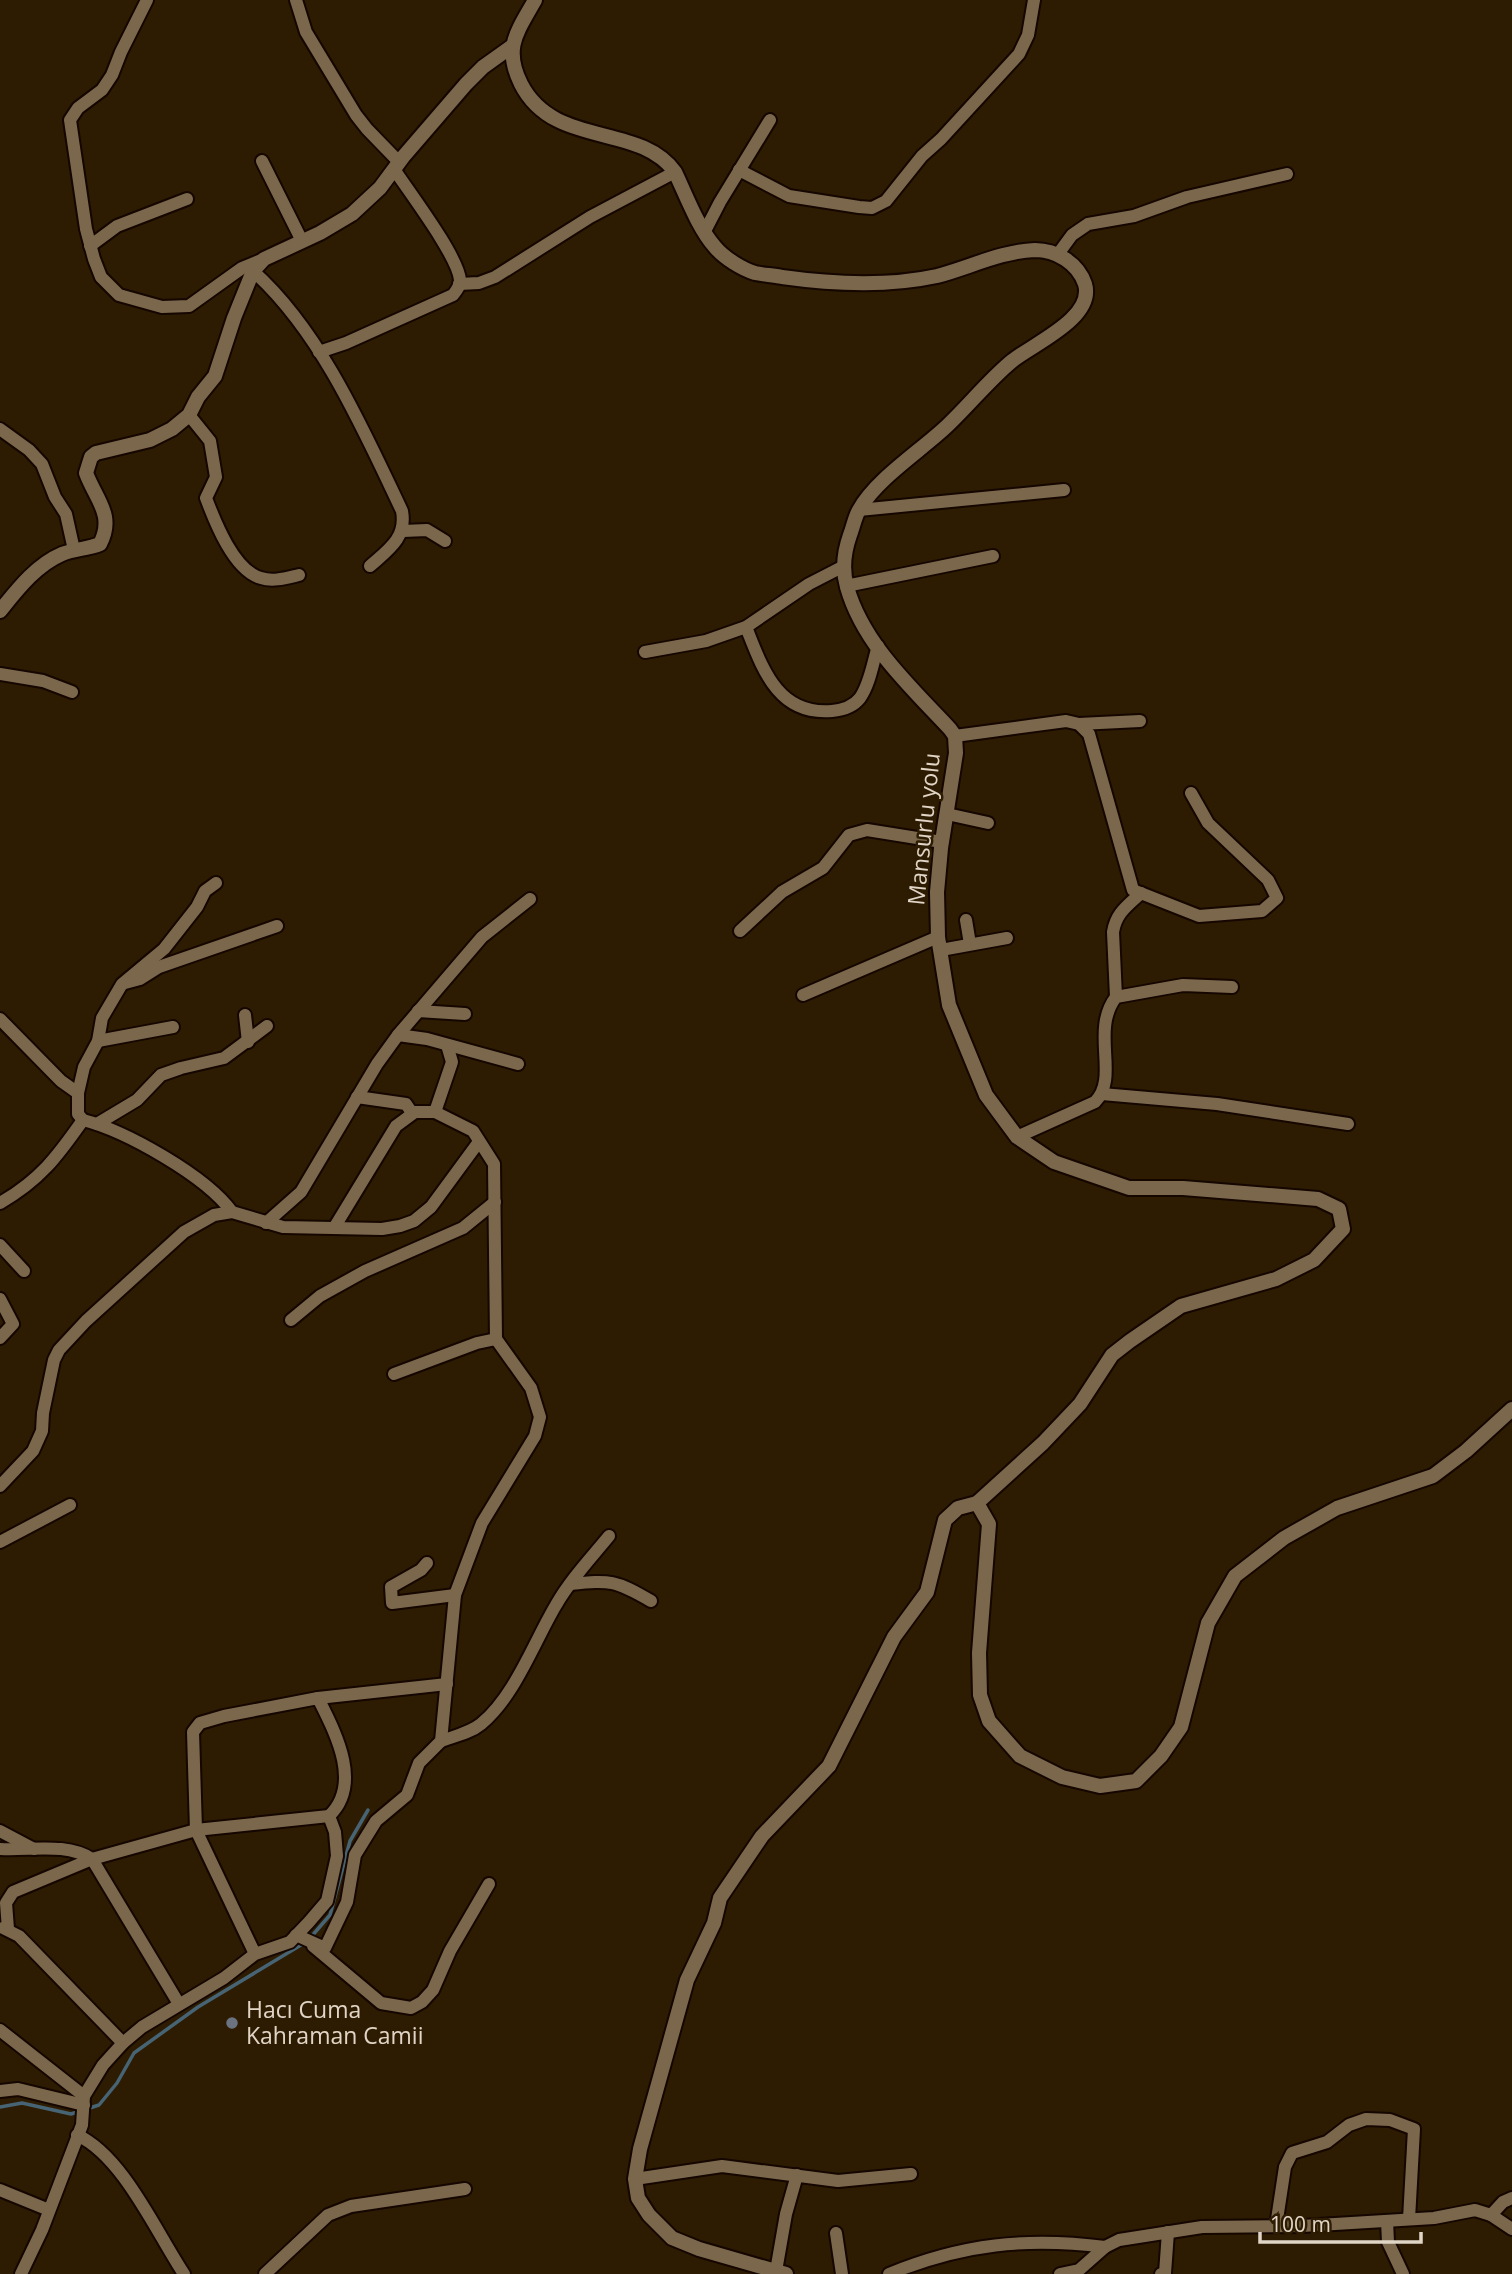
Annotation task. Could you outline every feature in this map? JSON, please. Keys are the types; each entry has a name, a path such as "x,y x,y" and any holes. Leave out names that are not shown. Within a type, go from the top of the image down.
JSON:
{"street":[{"path":"147,0 112,75 102,90 78,108 71,120 86,229 101,278 119,295 162,307 189,306 242,268 302,241 352,214 380,188 466,83 511,47 535,0"},
{"path":"296,0 306,32 356,115 397,165 452,257 460,279 458,289 453,295 346,343 319,352"},
{"path":"739,170 789,196 872,208 886,201 922,156 941,139 1018,54 1028,36 1034,0"},
{"path":"511,47 516,73 536,106 566,125 654,151 668,162 675,172 715,248 755,273 801,279 878,283 935,276 1035,250 1058,254 1072,235 1088,224 1134,216 1187,197 1287,174"},
{"path":"705,231 770,120"},
{"path":"262,160 302,241"},
{"path":"459,284 479,283 495,277 590,217 675,172"},
{"path":"90,246 117,226 187,199"},
{"name":"Mansurlu yolu","path":"977,1503 1043,1443 1080,1404 1112,1355 1130,1341 1181,1306 1276,1279 1314,1259 1343,1229 1339,1209 1318,1199 1183,1188 1129,1188 1055,1162 1017,1137 986,1095 949,1005 939,943 937,892 956,753 955,736 884,657 856,612 846,586 845,548 859,510 871,492 948,425 1002,369 1075,316 1083,304 1086,292 1084,281 1072,263 1058,254"},
{"path":"0,611 42,567 59,555 100,544 107,522 86,473 91,457 96,453 150,440 172,429 189,415 198,397 215,376 253,271 264,259"},
{"path":"253,271 275,291 334,375 402,511 403,531 397,541 370,566"},
{"path":"189,415 210,441 216,477 206,498 222,539 245,568 258,578 278,580 299,575"},
{"path":"0,429 29,450 41,464 55,497 66,514 74,550"},
{"path":"859,510 1064,489"},
{"path":"403,531 427,530 445,541"},
{"path":"846,586 993,555"},
{"path":"645,652 705,641 746,627 809,584 844,566"},
{"path":"746,627 764,673 781,695 799,706 815,711 843,710 862,696 878,646"},
{"path":"0,674 43,681 72,692"},
{"path":"955,736 1066,721 1079,724 1140,721"},
{"path":"1079,724 1089,734 1133,890 1199,916 1262,911 1278,898 1268,880 1208,823 1191,793"},
{"path":"947,814 989,823"},
{"path":"740,931 782,892 823,868 842,843 857,831 942,842"},
{"path":"216,883 205,891 197,906 164,949 121,985 102,1018 98,1041 85,1067 78,1093 78,1114 83,1121 97,1124 196,1177 222,1198 232,1212"},
{"path":"1017,1137 1095,1102 1102,1094 1105,1080 1104,1021 1116,997 1114,923 1118,913 1141,893"},
{"path":"266,1223 301,1192 357,1097 398,1035 482,937 530,899"},
{"path":"966,920 970,944"},
{"path":"121,985 139,979 159,967 277,926"},
{"path":"803,995 939,943 970,944 1007,938"},
{"path":"1116,997 1184,985 1232,987"},
{"path":"418,1011 465,1014"},
{"path":"245,1014 247,1042"},
{"path":"0,1019 61,1081 78,1093"},
{"path":"97,1124 137,1100 162,1075 225,1058 267,1026"},
{"path":"98,1041 173,1027"},
{"path":"398,1035 427,1039 518,1064"},
{"path":"435,1112 452,1062 447,1045"},
{"path":"1102,1094 1217,1104 1348,1124"},
{"path":"357,1097 405,1104 412,1113"},
{"path":"334,1228 396,1126 412,1113 435,1112 473,1131 478,1143 494,1164 496,1339 531,1388 540,1417 536,1436 482,1523 455,1595 441,1741"},
{"path":"0,1203 32,1182 53,1161 83,1121"},
{"path":"0,1486 33,1451 42,1431 43,1413 59,1350 86,1321 184,1232 214,1215 232,1212 283,1227 382,1229 414,1221 431,1208 478,1143"},
{"path":"291,1320 320,1296 365,1271 463,1228 495,1202"},
{"path":"0,1245 24,1271"},
{"path":"0,1298 13,1324 0,1338"},
{"path":"394,1374 477,1343 496,1339"},
{"path":"797,2175 786,2214 781,2272 699,2249 672,2238 649,2215 638,2198 635,2179 640,2149 676,2014 687,1980 714,1923 720,1898 762,1836 829,1766 894,1637 927,1592 945,1520 957,1508 977,1503 989,1524 979,1653 980,1695 989,1721 1020,1756 1062,1777 1100,1786 1136,1781 1161,1756 1181,1727 1208,1623 1235,1576 1284,1538 1337,1508 1433,1476 1466,1451 1512,1409"},
{"path":"0,1542 70,1505"},
{"path":"302,1938 325,1948 347,1902 355,1855 376,1821 407,1794 419,1763 441,1741 468,1732 494,1711 507,1694 557,1602 609,1536"},
{"path":"427,1563 421,1570 391,1587 392,1604 455,1595"},
{"path":"570,1584 610,1581 651,1601"},
{"path":"256,1954 196,1830 192,1738 196,1727 200,1723 224,1716 318,1698 447,1684"},
{"path":"123,2043 19,1936 4,1929 3,1900 13,1892 92,1859 196,1830 329,1816 337,1809 346,1787 345,1771 330,1722 318,1698"},
{"path":"21,2274 82,2125 84,2106 103,2065 142,2027 224,1978 256,1954 302,1938 327,1901 337,1856 335,1832 329,1816"},
{"path":"0,1831 35,1849"},
{"path":"0,1849 61,1849 84,1854 92,1859 180,2004"},
{"path":"302,1938 381,2003 411,2008 422,2002 433,1990 450,1951 489,1884"},
{"path":"0,2030 84,2106"},
{"path":"0,2091 18,2089 84,2106"},
{"path":"1276,2227 1285,2167 1292,2153 1327,2142 1349,2125 1366,2119 1390,2120 1414,2129 1409,2219"},
{"path":"77,2134 92,2141 136,2193 184,2274"},
{"path":"635,2179 722,2166 838,2181 911,2174"},
{"path":"265,2274 328,2215 351,2206 466,2189"},
{"path":"0,2190 49,2210"},
{"path":"1491,2215 1498,2206 1512,2198"},
{"path":"1060,2274 1078,2272 1105,2247 1119,2240 1202,2227 1276,2227 1387,2221 1434,2218 1475,2210 1491,2215 1512,2229"},
{"path":"1387,2221 1388,2242 1403,2274"},
{"path":"1167,2274 1168,2232"},
{"path":"836,2233 842,2274"},
{"path":"889,2274 946,2253 1011,2243 1062,2241 1105,2247"}],"waterway":[{"path":"311,1937 330,1915 350,1841 368,1810"},
{"path":"0,2107 22,2103 71,2114 99,2105 117,2083 134,2053 198,2007 306,1942"}],"place":[{"name":"Hacı Cuma Kahraman Camii","path":"232,2023"}]}
